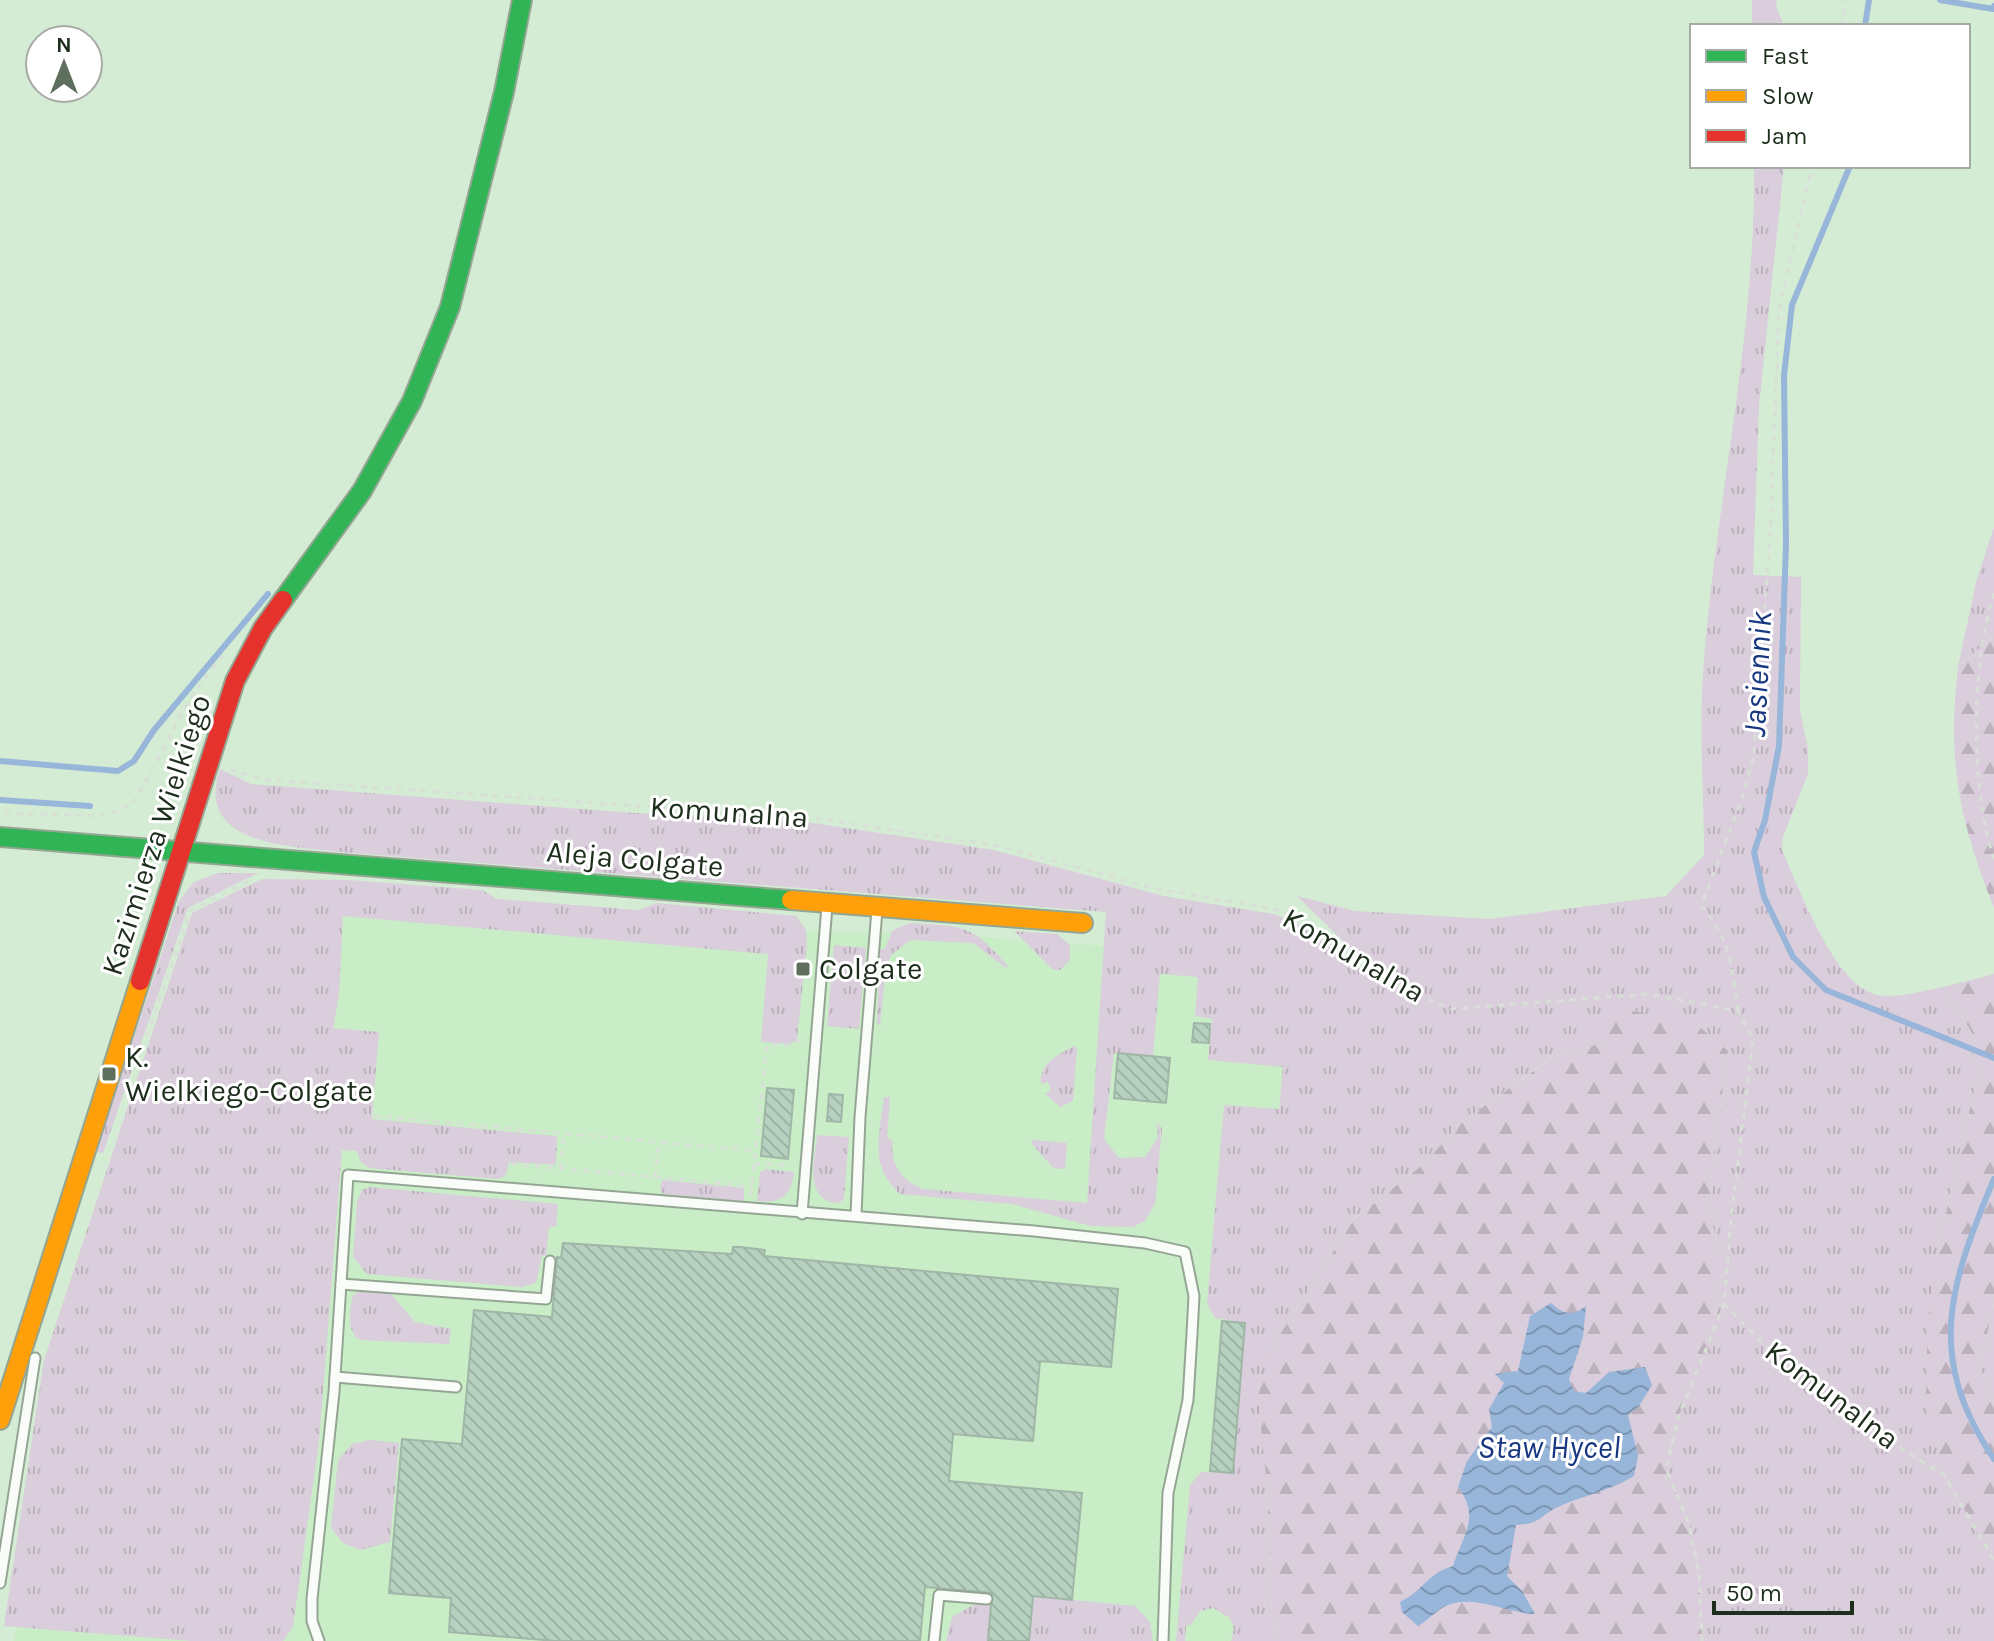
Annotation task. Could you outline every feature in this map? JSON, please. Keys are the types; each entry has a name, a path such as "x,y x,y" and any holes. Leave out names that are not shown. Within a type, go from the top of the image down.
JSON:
{"street":[{"name":"Kazimierza Wielkiego","path":"0,1420 82,1154 183,851 235,681 263,628 362,491 412,401 450,307 504,92 522,0"},
{"name":"Aleja Colgate","path":"0,837 1083,923"}],"lane":[{"path":"802,1214 827,902"},
{"path":"856,1215 860,1117 877,907"},
{"path":"319,1641 312,1621 312,1599 335,1377 348,1175 750,1210 856,1215 1145,1243 1185,1252 1194,1296 1193,1322 1188,1400 1168,1493 1163,1641"},
{"path":"341,1284 546,1299 550,1261"},
{"path":"0,1583 35,1358"},
{"path":"335,1377 456,1387"},
{"path":"934,1641 939,1595 987,1599"}],"path":[{"path":"1841,24 1846,0"},
{"path":"1702,1641 1699,1573 1689,1524 1666,1468 1679,1415 1724,1304 1753,1040 1738,1011 1733,970 1720,926 1701,906 1744,793 1754,754 1770,537 1779,308 1812,168"},
{"path":"1994,593 1980,665 1978,736 1981,800 1994,859"},
{"path":"0,813 100,816 120,811 136,799 192,695 229,646"},
{"name":"Komunalna","path":"208,764 267,780 812,818 999,846 1152,888 1275,909 1299,918 1384,979 1451,1009 1649,994 1738,1011"},
{"path":"145,1042 190,911 260,875"},
{"path":"750,1210 767,1045 793,1045 800,1042 803,1033"},
{"path":"374,1116 756,1151"},
{"path":"560,1168 564,1134"},
{"path":"655,1177 659,1142"},
{"path":"511,1164 752,1186"},
{"path":"754,1164 805,1166"},
{"name":"Komunalna","path":"1724,1304 1775,1356 1867,1428 1944,1475 1994,1560"}],"shaded area":[{"path":"272,893 754,929 969,936 1306,961 1259,1641 14,1641 22,1585"}],"green space":[{"path":"1752,0 1777,0 1776,6 1783,24 1752,24"},
{"path":"1754,168 1784,168 1759,406 1753,575 1801,577 1800,710 1808,749 1808,774 1783,837 1782,850 1829,950 1855,983 1869,992 1886,996 1943,987 1974,1036 1977,1078 1941,1235 1944,1475 1994,1560 1994,1641 1702,1641 1699,1573 1689,1524 1666,1468 1679,1415 1709,1346 1723,1266 1713,1226 1710,1182 1728,1051 1607,1042 1552,1057 1458,1125 1425,1163 1354,1219 1272,1347 1267,1486 1273,1641 1231,1641 1234,1629 1230,1618 1213,1608 1200,1611 1191,1625 1186,1625 1185,1641 1176,1641 1190,1485 1201,1472 1233,1473 1245,1323 1215,1318 1207,1304 1224,1105 1279,1109 1283,1067 1208,1060 1212,1019 1195,1016 1198,977 1160,974 1153,1056 1114,1053 1104,1139 1119,1158 1145,1157 1158,1138 1157,1123 1162,1128 1155,1204 1145,1221 1133,1227 1091,1226 1012,1204 900,1194 883,1172 878,1149 884,1097 890,1097 887,1138 892,1140 898,1170 915,1185 923,1189 1087,1203 1106,912 320,850 252,837 234,828 221,814 215,794 220,769 251,784 813,823 994,850 1164,896 1273,914 1297,923 1371,977 1382,979 1297,896 1355,911 1489,919 1666,896 1704,855 1703,673 1716,546 1742,357 1753,230"},
{"path":"1994,527 1994,635 1958,667 1976,582"},
{"path":"1994,635 1994,908 1964,818 1954,733 1958,667"},
{"path":"218,873 258,873 188,908 103,1153 96,1152 179,901 194,882"},
{"path":"262,879 349,880 482,890 497,899 638,910 657,903 796,916 806,930 807,943 797,1039 790,1044 761,1042 768,954 343,916 339,994 333,1028 379,1032 372,1119 557,1136 556,1165 509,1162 506,1175 498,1179 369,1168 360,1161 357,1151 342,1150 319,1442 293,1627 283,1641 192,1641 4,1626 44,1360 192,913"},
{"path":"909,923 965,930 984,942 1008,966 1006,968 973,943 911,940 891,955 886,967 880,1025 877,1024 880,949 885,949 892,931"},
{"path":"1014,931 1057,934 1070,945 1070,960 1060,970 1052,969"},
{"path":"834,945 866,948 859,1029 827,1026"},
{"path":"1994,974 1994,1302 1980,1367 1994,1401 1994,1560 1944,1475 1926,1398 1928,1318 1941,1235 1977,1078 1974,1036 1943,987"},
{"path":"1615,1008 1695,1023 1728,1051 1710,1182 1713,1226 1723,1266 1709,1346 1679,1415 1666,1468 1689,1524 1699,1573 1702,1641 1273,1641 1267,1486 1258,1396 1272,1347 1354,1219 1425,1163 1458,1125 1553,1057 1606,1042"},
{"path":"1074,1046 1077,1048 1073,1101 1060,1107 1045,1093 1051,1090 1048,1082 1041,1084 1041,1076 1051,1060"},
{"path":"817,1135 849,1137 844,1199 839,1203 828,1201 816,1187 814,1166"},
{"path":"1033,1140 1067,1143 1065,1168 1054,1169 1031,1143"},
{"path":"765,1169 794,1172 783,1197 757,1201 760,1173"},
{"path":"662,1180 744,1188 744,1201 663,1194 660,1189"},
{"path":"369,1187 558,1204 556,1227 549,1227 546,1256 542,1256 536,1283 522,1287 367,1274 353,1257 357,1202 362,1190"},
{"path":"359,1290 390,1293 415,1322 451,1329 449,1344 360,1340 352,1331 350,1320 352,1297"},
{"path":"1994,1302 1994,1401 1980,1368"},
{"path":"370,1440 399,1443 390,1542 360,1550 343,1543 331,1528 338,1460 352,1444"},
{"path":"1033,1596 1135,1606 1150,1622 1153,1641 1029,1641"},
{"path":"973,1605 991,1605 988,1641 946,1641 952,1617"}],"water":[{"name":"Staw Hycel","path":"1551,1303 1568,1313 1586,1306 1583,1337 1569,1379 1574,1391 1586,1393 1609,1372 1645,1367 1652,1385 1639,1406 1628,1415 1638,1456 1634,1476 1556,1508 1534,1522 1516,1525 1507,1576 1522,1591 1535,1614 1461,1602 1442,1608 1418,1626 1402,1612 1400,1602 1437,1573 1453,1566 1469,1517 1465,1498 1458,1487 1467,1461 1492,1427 1489,1409 1504,1383 1495,1374 1518,1371 1530,1316"}],"building":[{"path":"1194,1023 1210,1024 1209,1043 1192,1042"},
{"path":"1118,1053 1170,1058 1166,1103 1114,1098"},
{"path":"767,1088 794,1090 788,1159 761,1156"},
{"path":"829,1094 843,1095 841,1122 827,1121"},
{"path":"563,1243 732,1254 733,1247 740,1247 765,1250 764,1256 1118,1289 1111,1367 1040,1361 1033,1441 953,1434 949,1481 1082,1493 1072,1600 1033,1596 1029,1641 988,1641 992,1593 925,1587 920,1641 556,1641 449,1632 451,1598 389,1593 402,1439 462,1444 474,1310 552,1317 557,1257 561,1258"},
{"path":"1222,1321 1245,1323 1233,1473 1210,1471"}],"waterway":[{"name":"Jasiennik","path":"1865,24 1869,0"},
{"name":"Jasiennik","path":"1940,0 1993,9 1994,6"},
{"name":"Jasiennik","path":"1849,168 1792,305 1784,375 1786,544 1779,746 1765,820 1754,852 1764,897 1793,957 1826,990 1994,1058"},
{"path":"0,761 118,771 134,761 154,730 268,594"},
{"path":"0,800 90,806"},
{"name":"Jasiennik","path":"1994,1179 1965,1254 1951,1321 1952,1354 1959,1387 1972,1422 1994,1459"}],"traffic: fast":[{"path":"283,600 362,491 412,401 450,307 504,92 522,0"},
{"path":"0,837 791,900"}],"traffic: slow":[{"path":"791,900 1083,923"},
{"path":"0,1420 140,981"}],"traffic: jam":[{"path":"140,981 235,681 263,628 283,600"}],"place":[{"name":"Colgate","path":"803,969"},
{"name":"K. Wielkiego-Colgate","path":"109,1074"}]}
